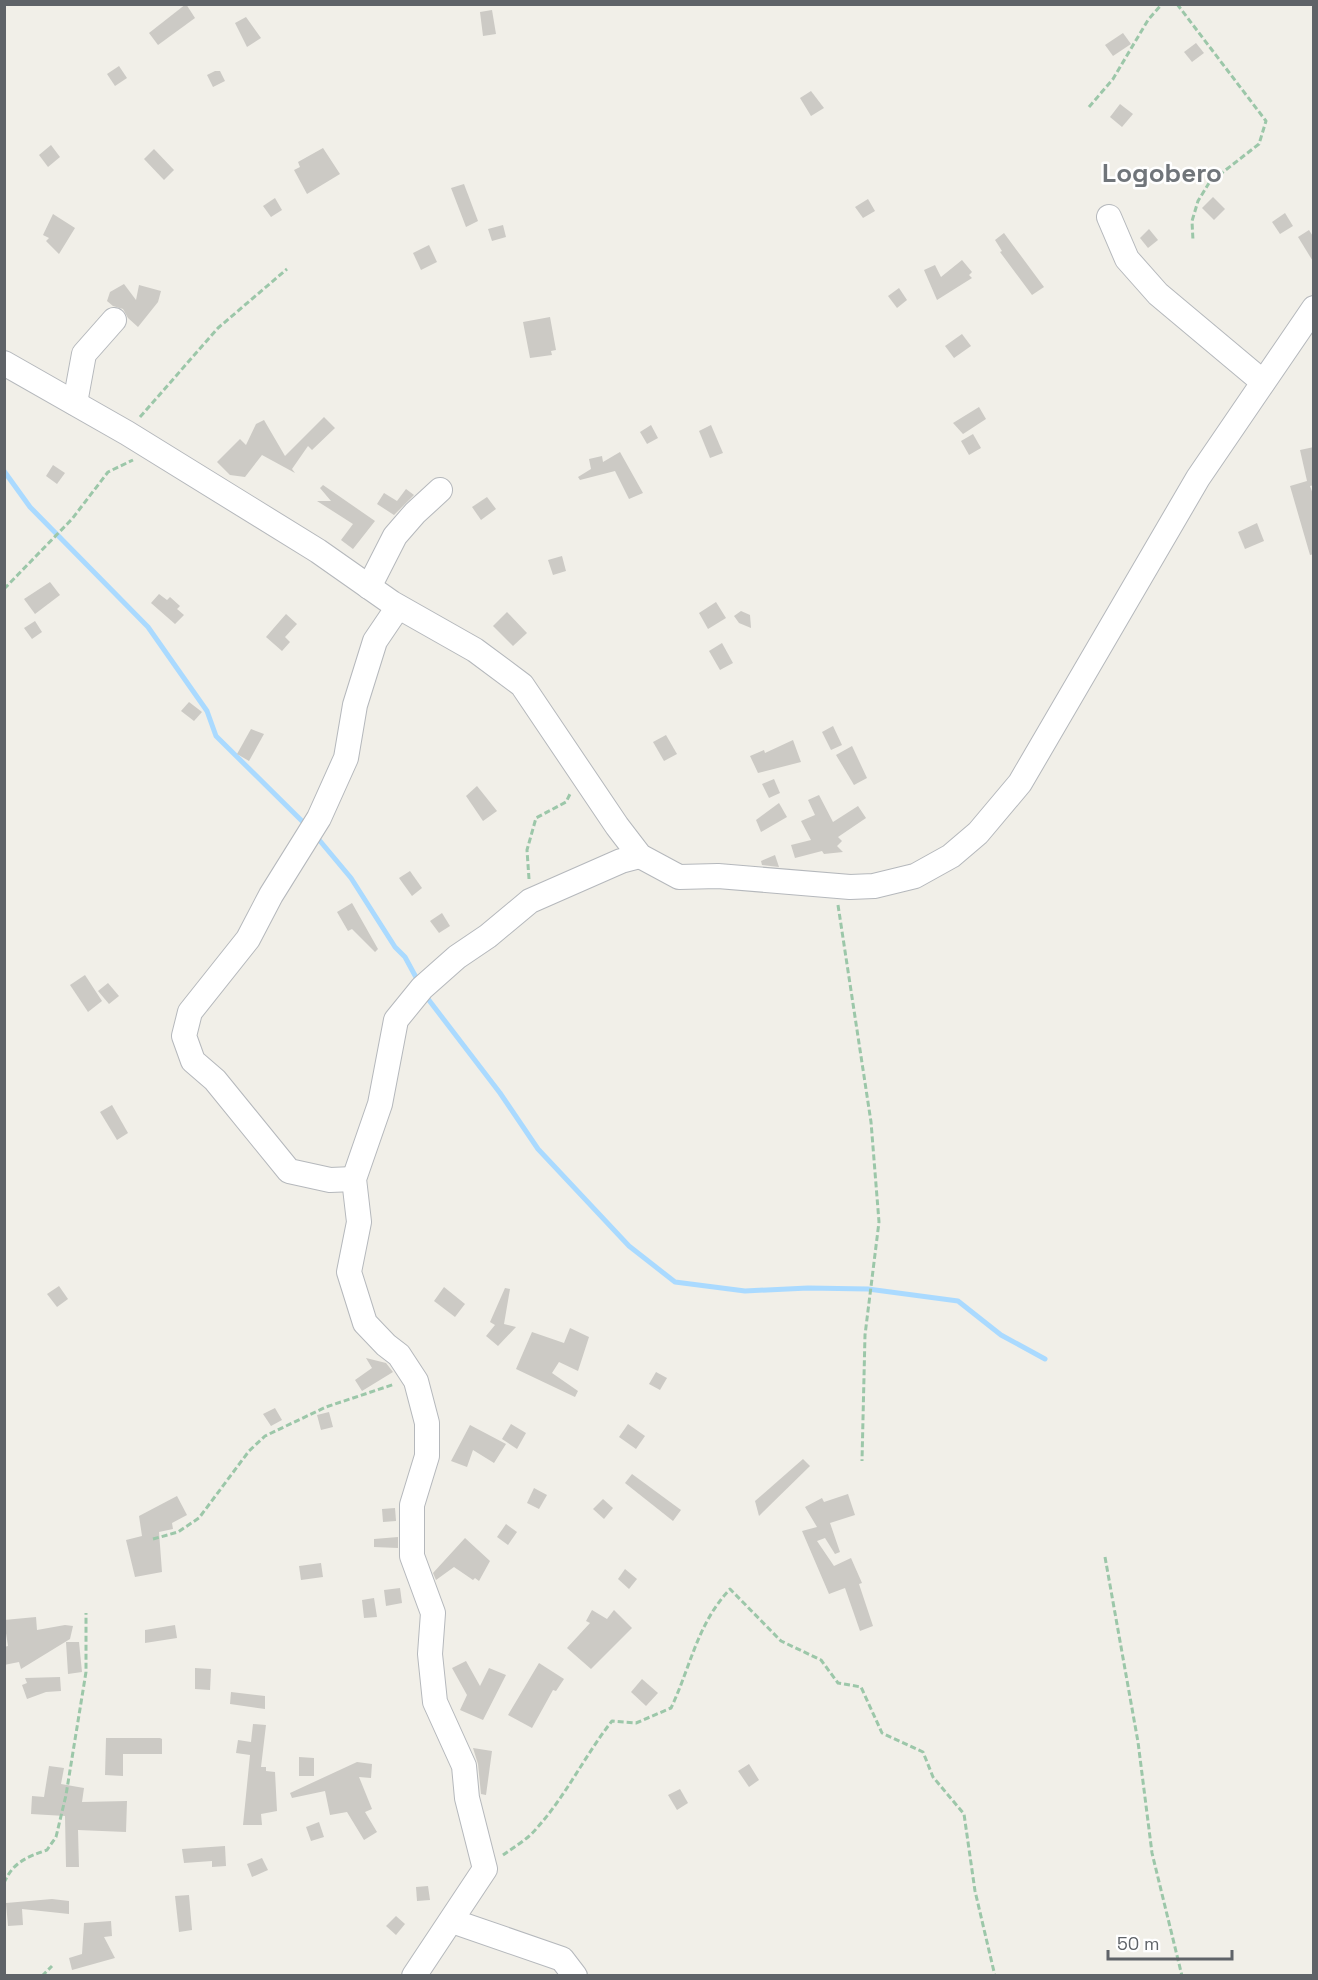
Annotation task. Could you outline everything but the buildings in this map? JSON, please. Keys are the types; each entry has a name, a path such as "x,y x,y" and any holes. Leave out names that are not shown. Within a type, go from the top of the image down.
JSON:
{"street":[{"path":"1109,217 1127,259 1158,294 1263,382"},
{"path":"4,363 137,439 318,551 398,607 476,650 522,685 617,826 640,856 679,877 718,876 874,886 915,876 951,856 978,833 1020,783 1198,478 1314,308"},
{"path":"75,403 84,354 114,320"},
{"path":"369,588 396,536 415,513 440,490"},
{"path":"354,1179 330,1180 289,1171 215,1080 193,1061 184,1036 190,1012 248,939 271,895 319,818 346,758 356,705 375,640 398,607"},
{"path":"414,1976 485,1869 467,1798 464,1766 435,1702 430,1654 433,1613 412,1556 412,1505 427,1456 427,1423 416,1381 399,1355 365,1323 349,1272 359,1222 354,1179 380,1104 396,1020 422,988 457,957 488,936 507,917 530,901 621,861 640,856"},
{"path":"452,1921 562,1959 575,1976"}],"path":[{"path":"1089,107 1113,79 1148,20 1162,4"},
{"path":"1177,4 1266,121 1259,144 1209,183 1203,192 1192,221 1193,241"},
{"path":"4,589 72,519 108,472 135,459 137,439 218,328 286,269"},
{"path":"530,901 527,850 536,818 566,802 582,772"},
{"path":"836,885 872,1133 879,1222 865,1335 862,1461"},
{"path":"153,1539 178,1532 199,1518 249,1452 266,1436 326,1407 393,1385 410,1371"},
{"path":"1105,1557 1138,1742 1152,1853 1182,1976"},
{"path":"485,1869 536,1830 588,1751 612,1721 636,1723 671,1708 689,1670 696,1640 730,1589 781,1641 821,1660 838,1683 861,1687 882,1733 922,1752 933,1777 964,1814 975,1891 995,1976"},
{"path":"4,1883 9,1872 21,1859 47,1850 56,1837 86,1672 86,1613"},
{"path":"42,1976 52,1966"}],"waterway":[{"path":"4,471 30,507 148,627 207,711 216,736 307,826"},
{"path":"315,835 351,878 395,947 405,957 418,981"},
{"path":"425,995 500,1093 538,1149 629,1246 675,1282 745,1291 808,1288 868,1289 958,1301 1001,1335 1045,1359"}],"district":[{"name":"Logobero","path":"1162,173"}]}
